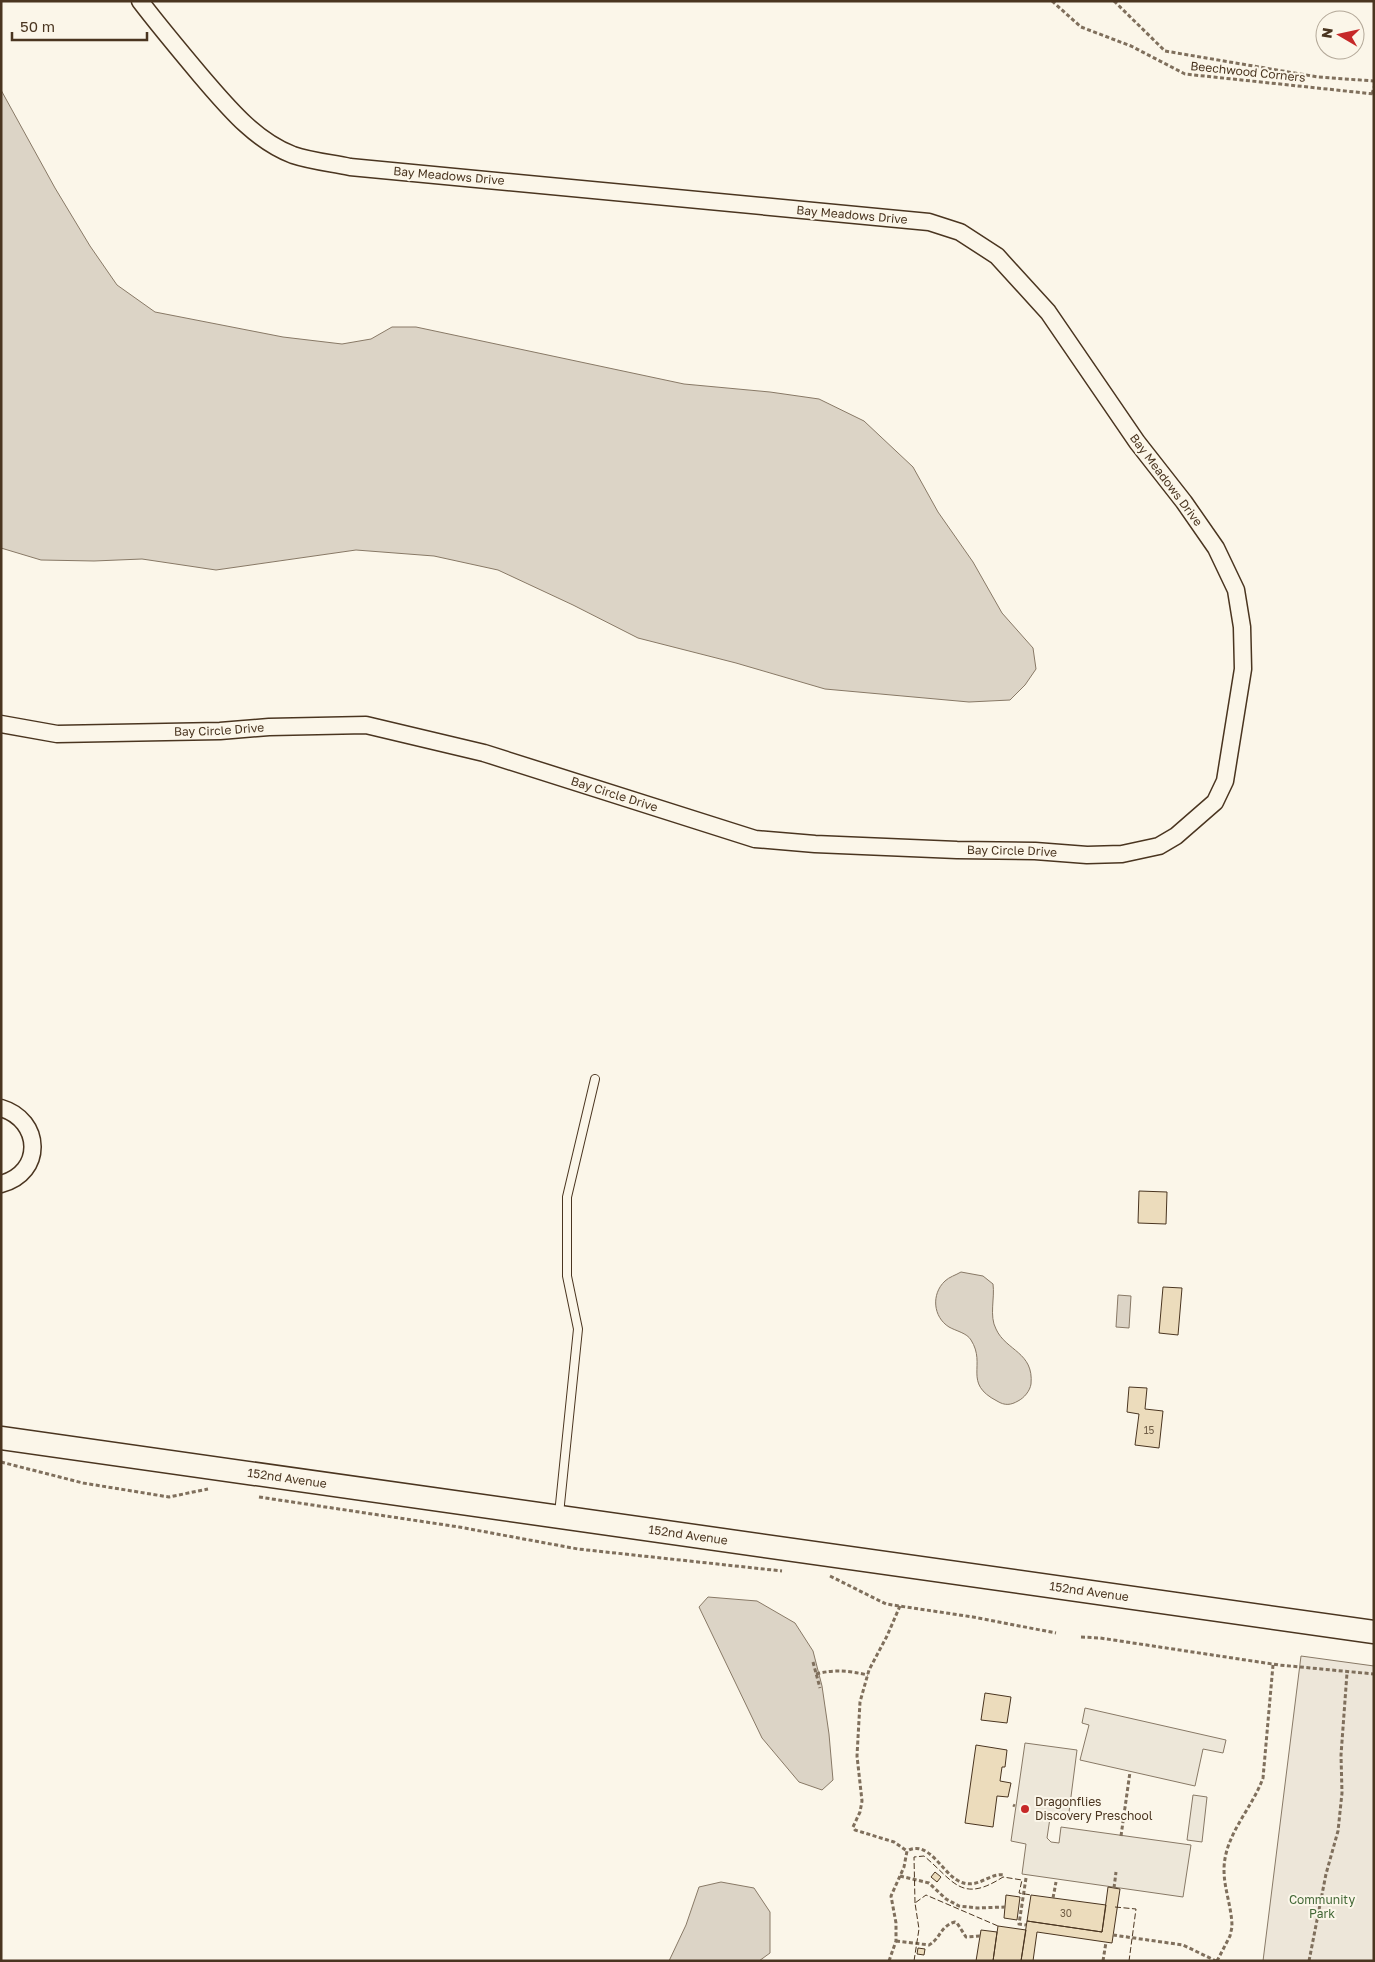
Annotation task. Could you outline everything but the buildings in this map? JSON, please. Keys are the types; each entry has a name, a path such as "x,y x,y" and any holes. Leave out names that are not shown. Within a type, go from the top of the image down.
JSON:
{"street":[{"name":"Bay Meadows Drive","path":"140,1 229,109 248,127 272,144 293,154 316,161 350,167 929,222 960,232 997,256 1048,312 1137,442 1184,502 1216,548 1236,590 1242,628 1244,669 1225,781 1215,802"},
{"name":"Bay Circle Drive","path":"1,724 57,734 220,731 269,727 366,725 484,753 755,839 815,844 957,850 1036,851 1087,855 1122,854 1160,846 1176,836 1215,802"},
{"path":"1,1108 14,1114 23,1122 31,1132 33,1143 32,1158 24,1171 17,1177 1,1184"},
{"name":"152nd Avenue","path":"1,1438 1374,1632"}],"lane":[{"path":"559,1516 578,1329 567,1276 567,1197 595,1079"}],"path":[{"name":"Beechwood Corners","path":"1052,1 1081,26 1131,46 1185,74 1373,94"},
{"name":"Beechwood Corners","path":"1114,1 1165,51 1318,77 1374,81"},
{"path":"1373,94 1374,87"},
{"path":"1,1462 83,1483 168,1497 209,1488"},
{"path":"256,1496 459,1527 578,1549 790,1572"},
{"path":"830,1576 886,1604 973,1617 1056,1633"},
{"path":"900,1606 868,1675 860,1702 857,1756 862,1801 860,1812 853,1827 858,1831 900,1845 907,1850"},
{"path":"1081,1637 1100,1638 1273,1665 1374,1674"},
{"path":"813,1662 820,1688"},
{"path":"1113,1935 1183,1945 1217,1961 1230,1936 1232,1927 1224,1870 1226,1856 1235,1830 1258,1791 1263,1778 1273,1665"},
{"path":"816,1674 831,1670 844,1670 868,1675"},
{"path":"1309,1961 1326,1874 1338,1831 1342,1793 1341,1755 1347,1672"},
{"path":"1121,1836 1130,1772"},
{"path":"907,1850 911,1848 926,1851 948,1874 966,1884 975,1884 1005,1875"},
{"path":"889,1961 896,1941 896,1923 891,1896 904,1867 907,1850"},
{"path":"1114,1888 1116,1872"},
{"path":"900,1876 929,1883 946,1898 959,1906 1005,1908"},
{"path":"1026,1878 1020,1924 1026,1925"},
{"path":"1053,1898 1056,1882"},
{"path":"896,1941 929,1945 937,1938 944,1927 955,1922 966,1937 980,1936"},
{"path":"1103,1961 1106,1942"}],"green space":[{"name":"Community Park","path":"1301,1656 1374,1666 1374,1961 1263,1961"}],"shaded area":[{"path":"1,90 55,188 90,246 117,285 155,312 283,337 342,344 371,339 392,327 416,327 684,384 770,392 819,399 864,421 913,467 938,512 973,562 1002,613 1033,648 1036,669 1025,685 1010,700 969,702 825,689 736,663 638,638 498,570 434,556 356,550 216,570 142,559 94,561 41,560 1,548"},
{"path":"961,1272 983,1276 993,1284 993,1318 996,1329 1000,1336 1024,1358 1031,1373 1029,1389 1018,1401 1008,1404 1000,1403 986,1394 980,1387 978,1380 977,1358 971,1340 944,1323 937,1311 936,1299 940,1286"},
{"path":"1118,1295 1131,1296 1129,1328 1116,1327"},
{"path":"708,1597 757,1601 795,1623 813,1651 822,1686 833,1780 822,1790 799,1782 762,1738 699,1607"},
{"path":"1085,1708 1226,1740 1223,1753 1203,1749 1195,1786 1080,1760 1089,1725 1082,1723"},
{"path":"1025,1743 1077,1750 1068,1820 1050,1818 1047,1838 1051,1842 1059,1843 1061,1827 1191,1845 1183,1897 1022,1874 1026,1844 1011,1841"},
{"path":"1193,1795 1207,1797 1202,1842 1187,1840"},
{"path":"721,1882 754,1888 770,1912 770,1953 759,1961 669,1961 686,1925 699,1887"}],"fence":[{"path":"915,1903 914,1857 924,1856 951,1881 967,1889 977,1889 1003,1877 1022,1880 1019,1893 1031,1895"},
{"path":"914,1961 919,1929 915,1903 926,1895 998,1926"},
{"path":"1115,1907 1136,1909 1129,1961"}],"place":[{"name":"Dragonflies Discovery Preschool","path":"1025,1809"}]}
